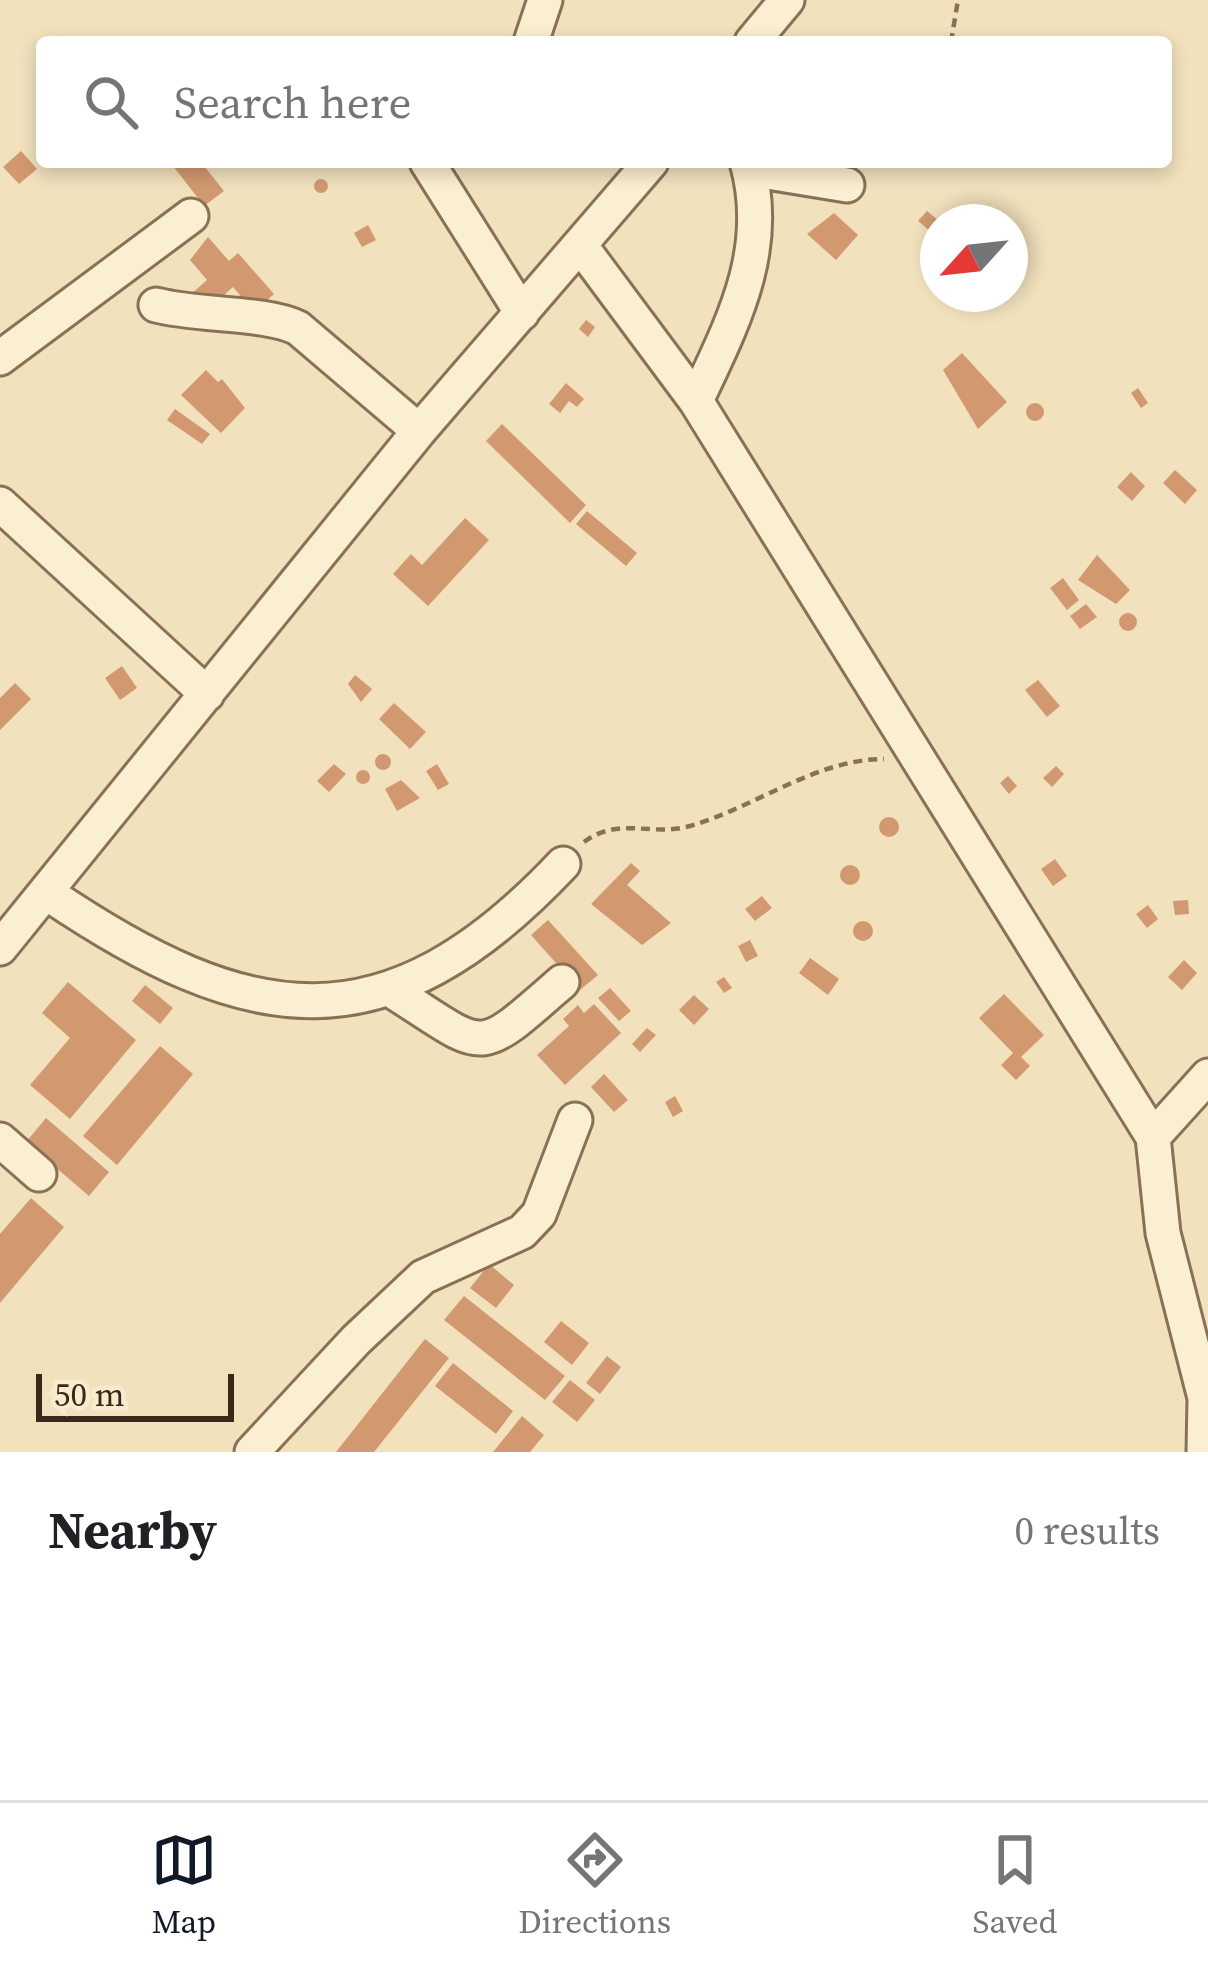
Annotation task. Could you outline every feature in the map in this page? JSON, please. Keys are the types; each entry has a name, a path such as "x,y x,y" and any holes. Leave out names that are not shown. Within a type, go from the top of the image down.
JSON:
{"street":[{"path":"532,36 545,0"},
{"path":"757,36 787,0"},
{"path":"431,168 522,313"},
{"path":"0,949 419,430 580,245 637,168"},
{"path":"696,401 750,281 748,168"},
{"path":"758,168 847,185"},
{"path":"0,358 191,216"},
{"path":"580,245 696,401 1153,1137 1163,1233 1204,1398 1204,1452"},
{"path":"156,305 212,317 280,319 298,328 419,430"},
{"path":"0,504 207,694"},
{"path":"47,892 159,962 242,992 320,1004 391,991 513,915 563,864"},
{"path":"391,991 469,1040 499,1038 562,982"},
{"path":"1153,1137 1208,1076"},
{"path":"252,1452 356,1340 423,1277 530,1223 550,1190 575,1120"},
{"path":"0,1139 39,1174"}],"path":[{"path":"952,36 958,0"},
{"path":"563,864 587,839 614,825 656,832 686,828 862,760 924,768"}],"building":[{"path":"21,151 37,169 19,184 3,167"},
{"path":"175,168 206,168 224,191 204,206"},
{"path":"321,179 328,186 321,193 314,186"},
{"path":"834,213 858,235 836,260 807,234"},
{"path":"368,225 376,240 362,247 354,233"},
{"path":"208,237 229,261 238,253 274,294 254,312 233,287 206,311 191,294 207,280 190,260"},
{"path":"586,320 595,327 588,337 579,329"},
{"path":"962,353 1007,402 978,429 943,370"},
{"path":"206,370 218,382 222,379 245,408 221,433 181,395"},
{"path":"566,383 584,399 577,407 569,401 560,413 549,404"},
{"path":"1138,388 1148,403 1141,408 1131,393"},
{"path":"1035,403 1044,412 1035,421 1026,412"},
{"path":"175,409 210,434 202,444 167,420"},
{"path":"502,424 586,505 570,523 486,441"},
{"path":"1175,470 1197,490 1185,504 1163,483"},
{"path":"1131,472 1145,486 1132,501 1117,487"},
{"path":"587,511 637,553 626,566 576,524"},
{"path":"465,518 489,540 428,606 393,574 411,554 422,565"},
{"path":"1097,555 1130,590 1116,604 1078,580"},
{"path":"1063,578 1079,600 1067,610 1050,588"},
{"path":"1086,604 1097,617 1080,629 1070,616"},
{"path":"1128,613 1137,622 1128,631 1119,622"},
{"path":"122,666 137,688 120,700 105,678"},
{"path":"355,675 372,689 361,702 348,684"},
{"path":"1038,680 1060,706 1047,717 1025,690"},
{"path":"15,683 31,699 0,730 0,698"},
{"path":"394,703 426,732 410,749 379,719"},
{"path":"383,754 391,762 383,770 375,762"},
{"path":"334,764 346,774 329,792 317,781"},
{"path":"437,764 449,784 438,790 426,771"},
{"path":"1056,766 1064,774 1052,787 1043,778"},
{"path":"363,770 370,777 363,784 356,777"},
{"path":"1008,776 1017,786 1009,794 1000,783"},
{"path":"401,780 420,798 397,811 385,789"},
{"path":"889,817 899,827 889,837 879,827"},
{"path":"1055,859 1067,876 1053,886 1041,869"},
{"path":"631,863 640,871 627,885 671,923 642,945 591,904"},
{"path":"850,865 860,875 850,885 840,875"},
{"path":"762,896 772,908 755,921 745,909"},
{"path":"1188,900 1189,914 1175,915 1173,901"},
{"path":"1148,905 1158,919 1147,928 1136,914"},
{"path":"548,920 598,975 580,990 531,935"},
{"path":"863,921 873,931 863,941 853,931"},
{"path":"750,940 758,956 746,962 738,946"},
{"path":"810,958 839,979 828,995 799,973"},
{"path":"1184,960 1197,973 1182,990 1168,977"},
{"path":"724,977 732,988 724,993 716,982"},
{"path":"68,982 136,1040 70,1119 30,1085 70,1038 42,1013"},
{"path":"145,985 173,1008 160,1024 132,1001"},
{"path":"610,988 631,1011 619,1021 598,998"},
{"path":"1004,994 1044,1035 1021,1057 1030,1066 1016,1080 1001,1065 1013,1053 979,1018"},
{"path":"694,995 709,1009 694,1025 679,1010"},
{"path":"594,1004 621,1033 565,1085 537,1055 569,1026 563,1019 578,1005 584,1013"},
{"path":"647,1028 656,1035 640,1052 632,1044"},
{"path":"160,1046 193,1074 117,1165 83,1136"},
{"path":"604,1074 628,1100 614,1112 591,1087"},
{"path":"675,1096 683,1111 673,1117 665,1102"},
{"path":"46,1118 109,1172 89,1196 26,1142"},
{"path":"31,1198 64,1227 0,1303 0,1234"},
{"path":"489,1264 514,1285 496,1308 470,1288"},
{"path":"464,1296 565,1376 545,1400 444,1320"},
{"path":"561,1321 589,1343 572,1365 544,1342"},
{"path":"425,1339 449,1358 374,1452 336,1452"},
{"path":"607,1356 621,1367 600,1394 586,1383"},
{"path":"453,1363 513,1411 496,1434 435,1386"},
{"path":"570,1380 595,1400 577,1422 552,1402"},
{"path":"522,1416 544,1435 530,1452 493,1452"}]}
